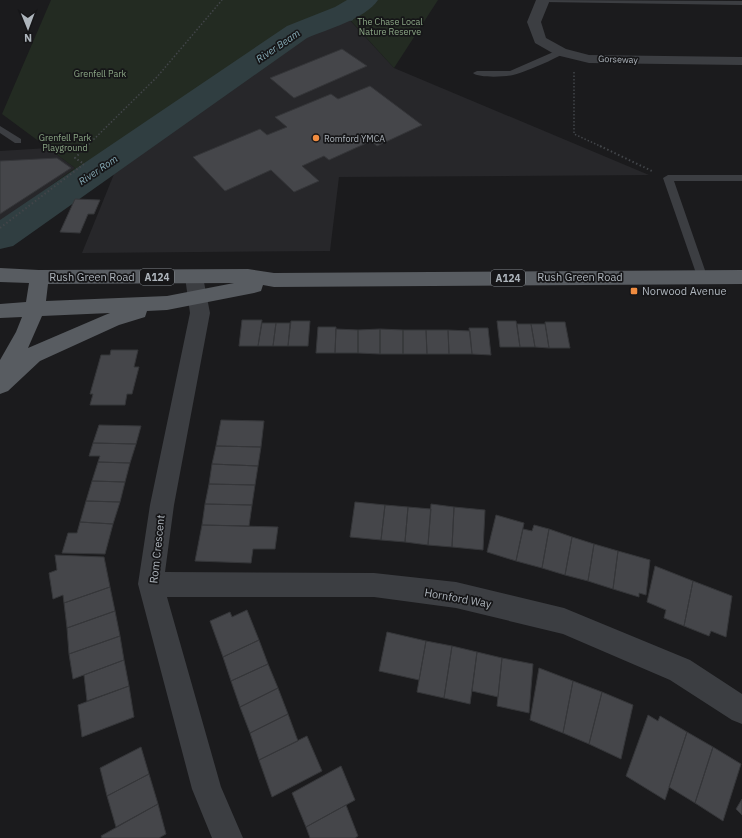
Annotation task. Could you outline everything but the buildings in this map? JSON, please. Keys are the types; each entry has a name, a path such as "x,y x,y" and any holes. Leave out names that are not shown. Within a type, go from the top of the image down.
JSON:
{"main road":[{"name":"Rush Green Road","path":"0,275 196,287 247,288 274,280 702,276 742,277"},
{"path":"0,380 26,333 35,310 34,277"},
{"path":"1,313 34,277"},
{"name":"Rush Green Road","path":"0,385 33,355 112,320 167,303 196,287"},
{"name":"Rush Green Road","path":"1,313 167,303"}],"street":[{"name":"Gorseway","path":"543,0 534,22 540,40 568,53 589,59 742,61"},
{"name":"Rom Crescent","path":"196,287 200,313 162,504 151,584 207,789 228,838"},
{"name":"Hornford Way","path":"151,584 374,585 456,595 564,621 680,670 742,710"}],"lane":[{"path":"543,0 742,3"},
{"path":"477,73 512,73 568,53"},
{"path":"0,129 18,141"},
{"path":"702,276 668,178 742,178"}],"path":[{"path":"0,228 84,164 75,158 157,78 222,0"},
{"path":"568,53 574,134 668,178"}],"shaded area":[{"path":"345,15 394,68 649,175 339,177 330,251 82,253 114,174 302,39"},
{"path":"48,148 75,168 0,223 0,151"}],"green space":[{"name":"Grenfell Park","path":"51,0 438,0 394,68 342,11 314,21 130,141 0,233 0,223 75,168 2,114"}],"waterway":[{"name":"River Rom","path":"0,237 297,32 344,13 365,0"},
{"path":"351,20 354,7"}],"place":[{"name":"Romford YMCA","path":"316,138"},
{"name":"Norwood Avenue","path":"634,291"}],"park label":[{"name":"The Chase Local Nature Reserve","path":"390,26"},
{"name":"Grenfell Park Playground","path":"65,142"}],"water label":[{"name":"River Beam","path":"278,46"}]}
